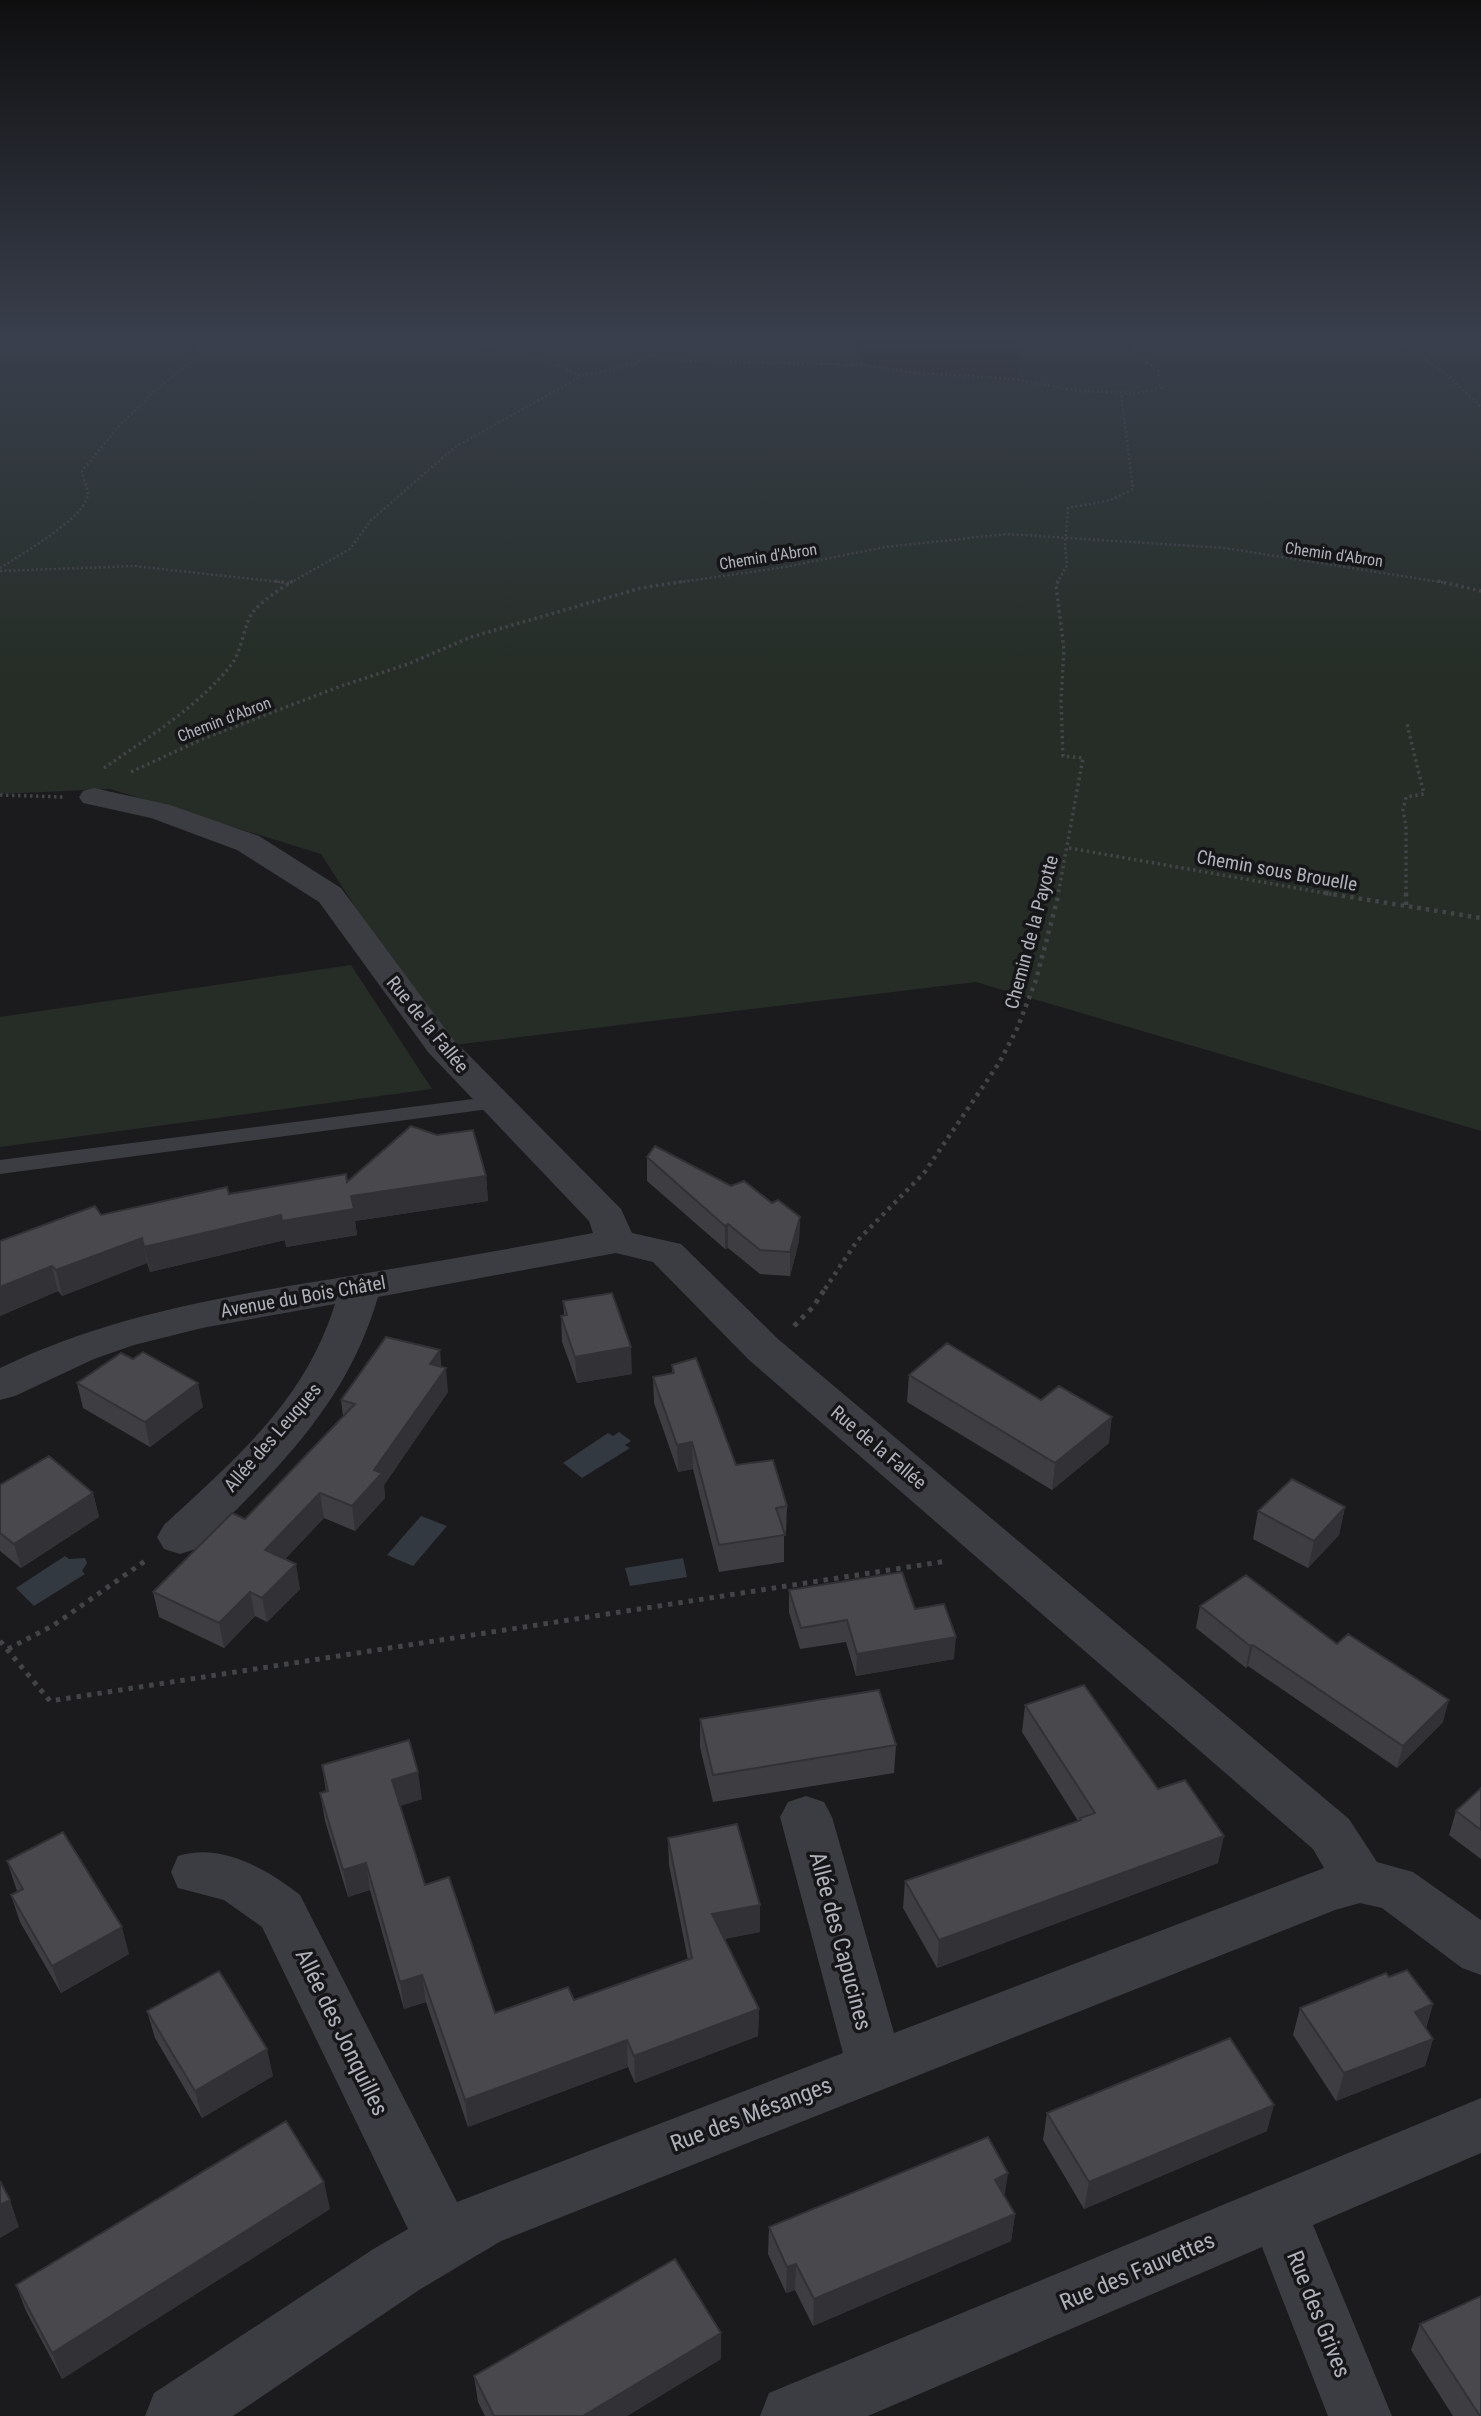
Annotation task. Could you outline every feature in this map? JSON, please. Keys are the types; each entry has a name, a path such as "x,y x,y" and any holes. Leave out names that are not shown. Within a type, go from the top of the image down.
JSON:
{"street":[{"name":"Rue de la Fallée","path":"80,797 159,811 248,843 330,895 440,1045 607,1217 615,1241 667,1253 762,1349 1332,1834 1360,1881"},
{"name":"Avenue du Bois Châtel","path":"0,1386 34,1367 131,1330 223,1310 615,1241"},
{"name":"Allée des Leuques","path":"180,1537 258,1459 308,1400 333,1363 361,1286"},
{"name":"Allée des Capucines","path":"806,1817 875,2066"},
{"name":"Allée des Jonquilles","path":"197,1872 229,1877 253,1888 281,1911 444,2239"},
{"path":"1360,1881 1394,1888 1423,1906 1481,1951"},
{"name":"Rue des Mésanges","path":"177,2416 444,2239 480,2221 1329,1889 1360,1881"},
{"name":"Rue des Fauvettes","path":"792,2416 1481,2125"},
{"name":"Rue des Grives","path":"1278,2212 1360,2416"}],"lane":[{"path":"0,1167 496,1102"}],"path":[{"path":"0,570 32,549 85,505 88,492 82,480 82,471 100,449"},
{"path":"0,795 80,797 90,775 159,730 232,664 243,643 252,612 290,583 350,549 371,520 453,449"},
{"path":"1065,536 1068,508 1111,500 1133,489 1128,449"},
{"name":"Chemin d'Abron","path":"80,797 150,761 341,686 408,664 471,637 641,588 950,538 1007,534 1065,536 1225,548 1419,578 1481,591"},
{"name":"Chemin de la Payotte","path":"762,1349 807,1315 854,1244 919,1181 977,1100 1008,1049 1025,1011 1051,926 1069,848 1083,758 1063,756 1061,700 1064,650 1056,585 1067,565 1065,536"},
{"path":"0,570 134,566 290,583"},
{"path":"1406,906 1406,826 1403,810 1406,797 1424,794 1407,724"},
{"name":"Chemin sous Brouelle","path":"1069,848 1236,879 1481,918"},
{"path":"8,1649 54,1625 180,1537"},
{"path":"0,1642 50,1701 962,1559 990,1542"}],"shaded area":[{"path":"0,449 1481,449 1481,1131 976,982 445,1046 321,854 110,789 0,794"},
{"path":"351,965 432,1089 0,1147 0,1017"},
{"path":"619,1432 631,1441 625,1445 630,1448 582,1478 563,1463 608,1433 613,1436"},
{"path":"421,1516 447,1526 413,1566 387,1555"},
{"path":"65,1556 69,1559 85,1558 87,1563 82,1571 85,1574 34,1606 16,1588"},
{"path":"683,1558 687,1577 630,1586 625,1568"}],"building":[{"path":"411,1126 437,1135 473,1130 486,1176 351,1196 354,1209 282,1221 281,1215 144,1247 142,1238 56,1270 52,1266 0,1287 0,1241 95,1206 101,1215 227,1187 229,1194 346,1174 347,1182"},
{"path":"655,1146 731,1186 744,1181 772,1203 778,1200 800,1217 790,1252 760,1250 728,1224 725,1226 647,1157"},
{"path":"612,1293 631,1347 575,1357 561,1316 567,1315 563,1301"},
{"path":"386,1337 440,1350 430,1364 446,1368 374,1470 382,1473 352,1506 320,1493 265,1550 296,1564 262,1598 250,1592 219,1623 153,1592 232,1513 245,1519 355,1404 341,1400"},
{"path":"947,1343 1041,1400 1059,1386 1112,1417 1055,1463 909,1375"},
{"path":"143,1352 198,1383 145,1422 77,1383 121,1353 133,1359"},
{"path":"696,1358 736,1465 773,1460 787,1506 776,1508 785,1535 719,1545 692,1442 677,1445 653,1377 674,1373 672,1365"},
{"path":"49,1456 93,1493 14,1544 0,1533 0,1485"},
{"path":"1292,1479 1345,1507 1314,1541 1258,1511"},
{"path":"902,1572 915,1609 944,1604 956,1637 857,1654 847,1620 801,1628 789,1590"},
{"path":"1246,1575 1337,1644 1348,1634 1449,1700 1403,1746 1253,1645 1250,1646 1200,1606"},
{"path":"1084,1685 1158,1789 1185,1780 1224,1836 939,1940 905,1881 1095,1813 1025,1705"},
{"path":"879,1690 896,1745 713,1775 700,1719"},
{"path":"409,1740 418,1772 392,1780 425,1885 449,1877 495,2013 568,1987 574,2000 692,1958 668,1838 737,1824 760,1905 712,1914 759,2009 634,2056 627,2040 465,2100 422,1975 400,1982 366,1863 343,1870 320,1793 328,1791 322,1765"},
{"path":"1481,1788 1481,1830 1456,1811"},
{"path":"63,1832 122,1927 52,1966 11,1895 23,1889 7,1861"},
{"path":"1407,1970 1433,2004 1415,2012 1433,2039 1344,2073 1300,2008 1386,1973 1389,1977"},
{"path":"219,1971 267,2049 195,2091 147,2011"},
{"path":"1230,2038 1274,2105 1089,2182 1047,2113"},
{"path":"286,2121 324,2182 52,2353 16,2285"},
{"path":"988,2137 1008,2173 995,2180 1015,2214 814,2299 796,2264 787,2267 769,2227"},
{"path":"0,2181 10,2200 0,2205"},
{"path":"675,2259 721,2333 583,2416 494,2416 474,2376"},
{"path":"1481,2296 1481,2416 1480,2416 1420,2324"}]}
